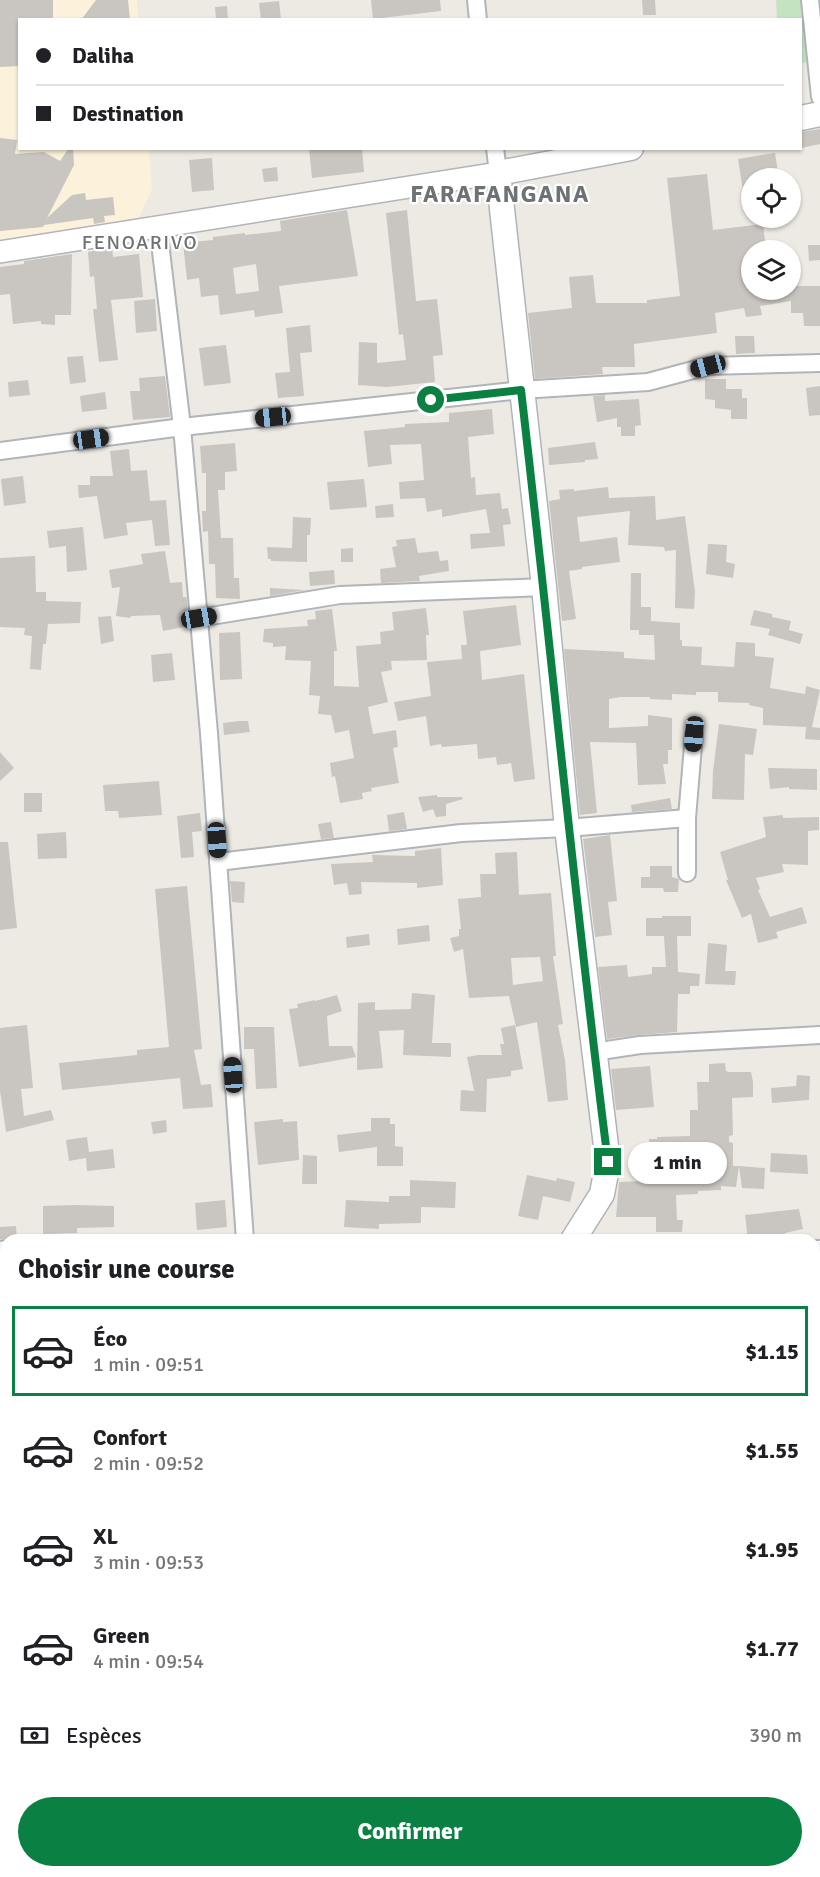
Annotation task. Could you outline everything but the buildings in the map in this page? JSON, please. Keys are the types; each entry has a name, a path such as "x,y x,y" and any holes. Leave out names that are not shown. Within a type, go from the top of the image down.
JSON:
{"main road":[{"path":"802,118 820,114"},
{"path":"577,1234 602,1194 608,1162 567,828 544,587 498,173 621,150"}],"street":[{"path":"476,0 478,18"},
{"path":"810,0 820,97"},
{"path":"0,252 498,173 495,150"},
{"path":"158,226 182,427 199,618 245,1234"},
{"path":"0,451 182,427 521,390 648,382 708,366 820,363"},
{"path":"199,618 340,595 544,587"},
{"path":"687,873 687,818 694,734"},
{"path":"218,862 460,833 567,828 687,818"},
{"path":"594,1052 640,1046 820,1035"}],"shaded area":[{"path":"0,0 137,0 138,18 18,18 18,150 149,150 152,190 138,220 0,241"}],"green space":[{"path":"776,0 820,0 820,66 802,62 802,18 777,18"}],"district":[{"name":"FARAFANGANA","path":"500,194"},
{"name":"FENOARIVO","path":"140,242"}],"route":[{"path":"431,400 521,390 544,587 567,828 608,1162"}]}
